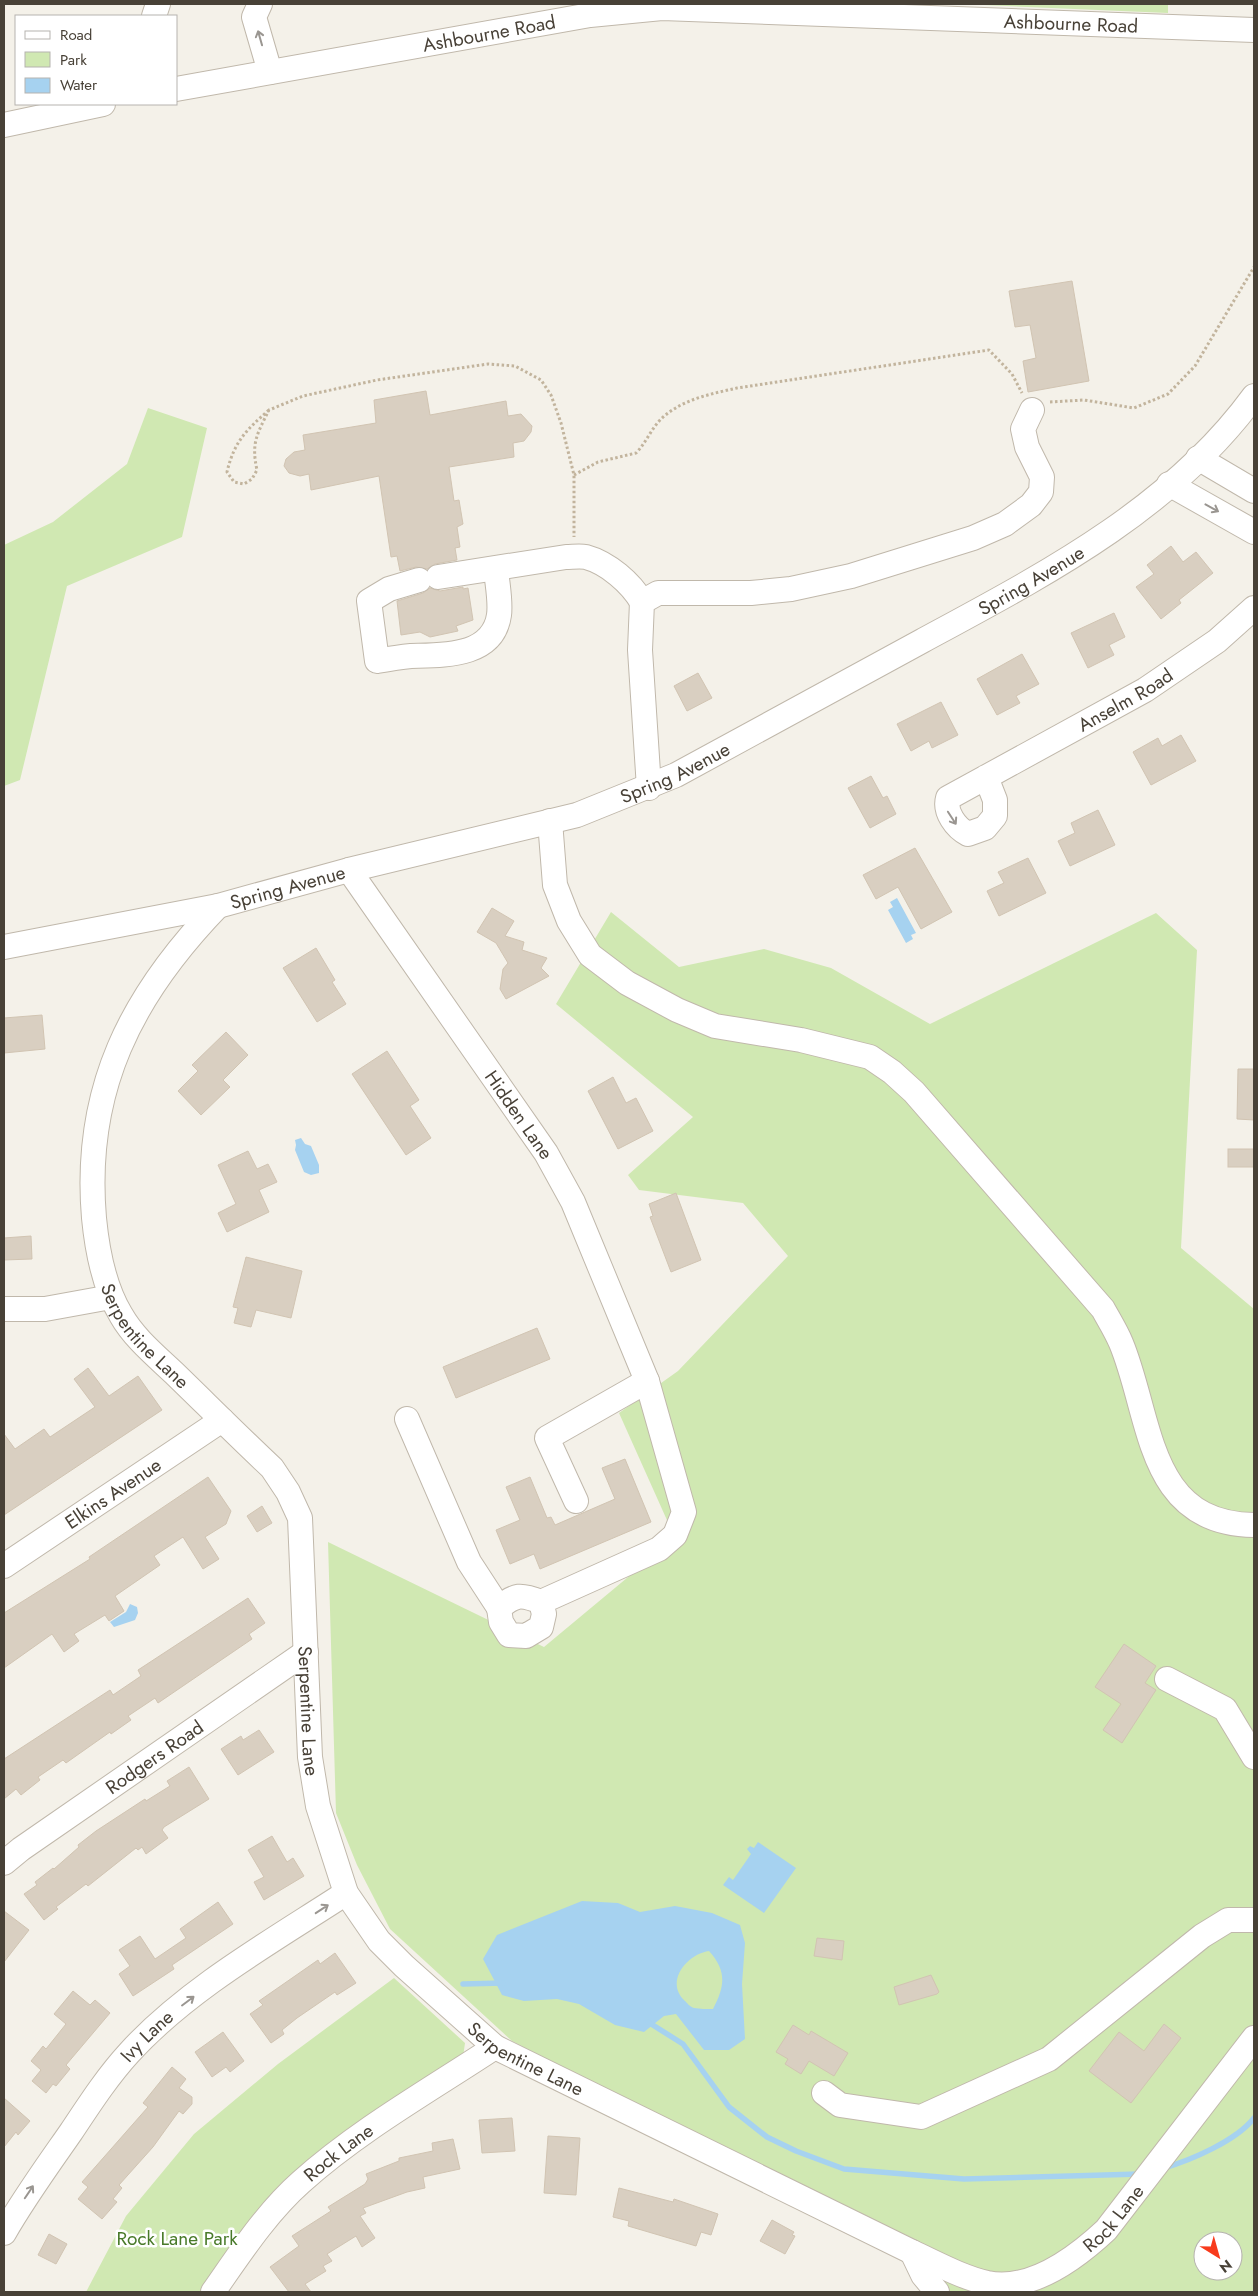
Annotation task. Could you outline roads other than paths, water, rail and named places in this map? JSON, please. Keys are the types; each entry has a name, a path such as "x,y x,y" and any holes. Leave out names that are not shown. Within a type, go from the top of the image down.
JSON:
{"street":[{"path":"260,4 254,17 270,72"},
{"name":"Ashbourne Road","path":"178,89 612,8 679,6 1254,30"},
{"path":"4,125 98,105"},
{"name":"Spring Avenue","path":"4,947 218,906 349,870 577,815 649,788 1027,584 1105,536 1198,458 1240,416 1254,396"},
{"path":"642,602 658,593 751,592 791,589 851,576 973,538 1005,524 1031,505 1040,492 1042,477 1027,447 1023,428 1032,410"},
{"path":"1198,458 1254,491"},
{"path":"1169,484 1254,532"},
{"path":"496,569 499,614 495,630 481,646 435,657 410,656 377,661 369,602 389,589 429,578 574,557 586,558 616,573 634,588 642,602 640,650 649,788"},
{"name":"Anselm Road","path":"986,776 1146,690 1210,646 1254,608"},
{"path":"550,821 555,885 569,921 590,955 627,983 677,1010 715,1026 842,1048 870,1057 892,1072 914,1092 1103,1309 1121,1342 1159,1467 1174,1490 1190,1506 1217,1519 1235,1524 1254,1525"},
{"name":"Hidden Lane","path":"349,870 546,1153 573,1202 647,1381 684,1512 675,1535 658,1549 541,1602"},
{"name":"Serpentine Lane","path":"218,906 171,959 140,1006 114,1059 100,1104 92,1161 92,1193 96,1237 111,1297 132,1332 272,1468 288,1492 300,1518 310,1757 318,1806 346,1893 379,1941 404,1966 496,2048 912,2252"},
{"path":"4,1309 45,1310 111,1297"},
{"path":"576,1501 547,1438 647,1381"},
{"path":"407,1419 469,1562 499,1608 501,1622 509,1635 526,1636 541,1628 544,1614 541,1602 525,1596 510,1598 499,1608"},
{"name":"Elkins Avenue","path":"4,1566 222,1420"},
{"name":"Rodgers Road","path":"4,1864 21,1849 306,1652"},
{"path":"1167,1679 1225,1709 1254,1757"},
{"name":"Ivy Lane","path":"4,2234 20,2206 106,2080 129,2052 182,2005 235,1966 346,1893"},
{"path":"824,2093 840,2105 921,2117 1049,2059 1202,1936 1228,1920 1254,1920"},
{"name":"Rock Lane","path":"912,2252 972,2278 989,2283 1024,2280 1042,2274 1078,2254 1106,2230 1128,2205 1254,2038"},
{"name":"Rock Lane","path":"213,2292 283,2200 301,2181 356,2140 496,2048"},
{"path":"912,2252 923,2275 937,2292"}],"water":[{"path":"897,898 916,933 911,935 913,939 906,943 888,910 893,907 890,902"},
{"path":"301,1138 305,1144 311,1146 319,1165 319,1173 311,1175 304,1172 295,1150 295,1140"},
{"path":"130,1604 137,1607 138,1613 135,1620 114,1627 110,1622 126,1612"},
{"path":"758,1842 796,1868 764,1913 723,1885 729,1877 733,1880 751,1854 747,1849 750,1846 754,1848"},
{"path":"582,1901 618,1903 640,1912 675,1906 712,1913 740,1925 745,1943 742,1984 745,2039 729,2050 704,2050 676,2014 664,2016 644,2032 615,2025 579,2004 557,1999 524,2001 502,1995 483,1959 497,1935","holes":["709,1951 719,1965 722,1979 722,1986 717,2001 713,2009 693,2007 679,1994 677,1986 681,1970 693,1957 701,1953"]}],"waterway":[{"path":"463,1984 503,1983"},
{"path":"648,2022 683,2044 729,2107 767,2137 796,2151 844,2169 964,2179 1140,2174"},
{"path":"1164,2168 1200,2155 1225,2142 1254,2118"}],"park label":[{"name":"Rock Lane Park","path":"177,2238"}]}
